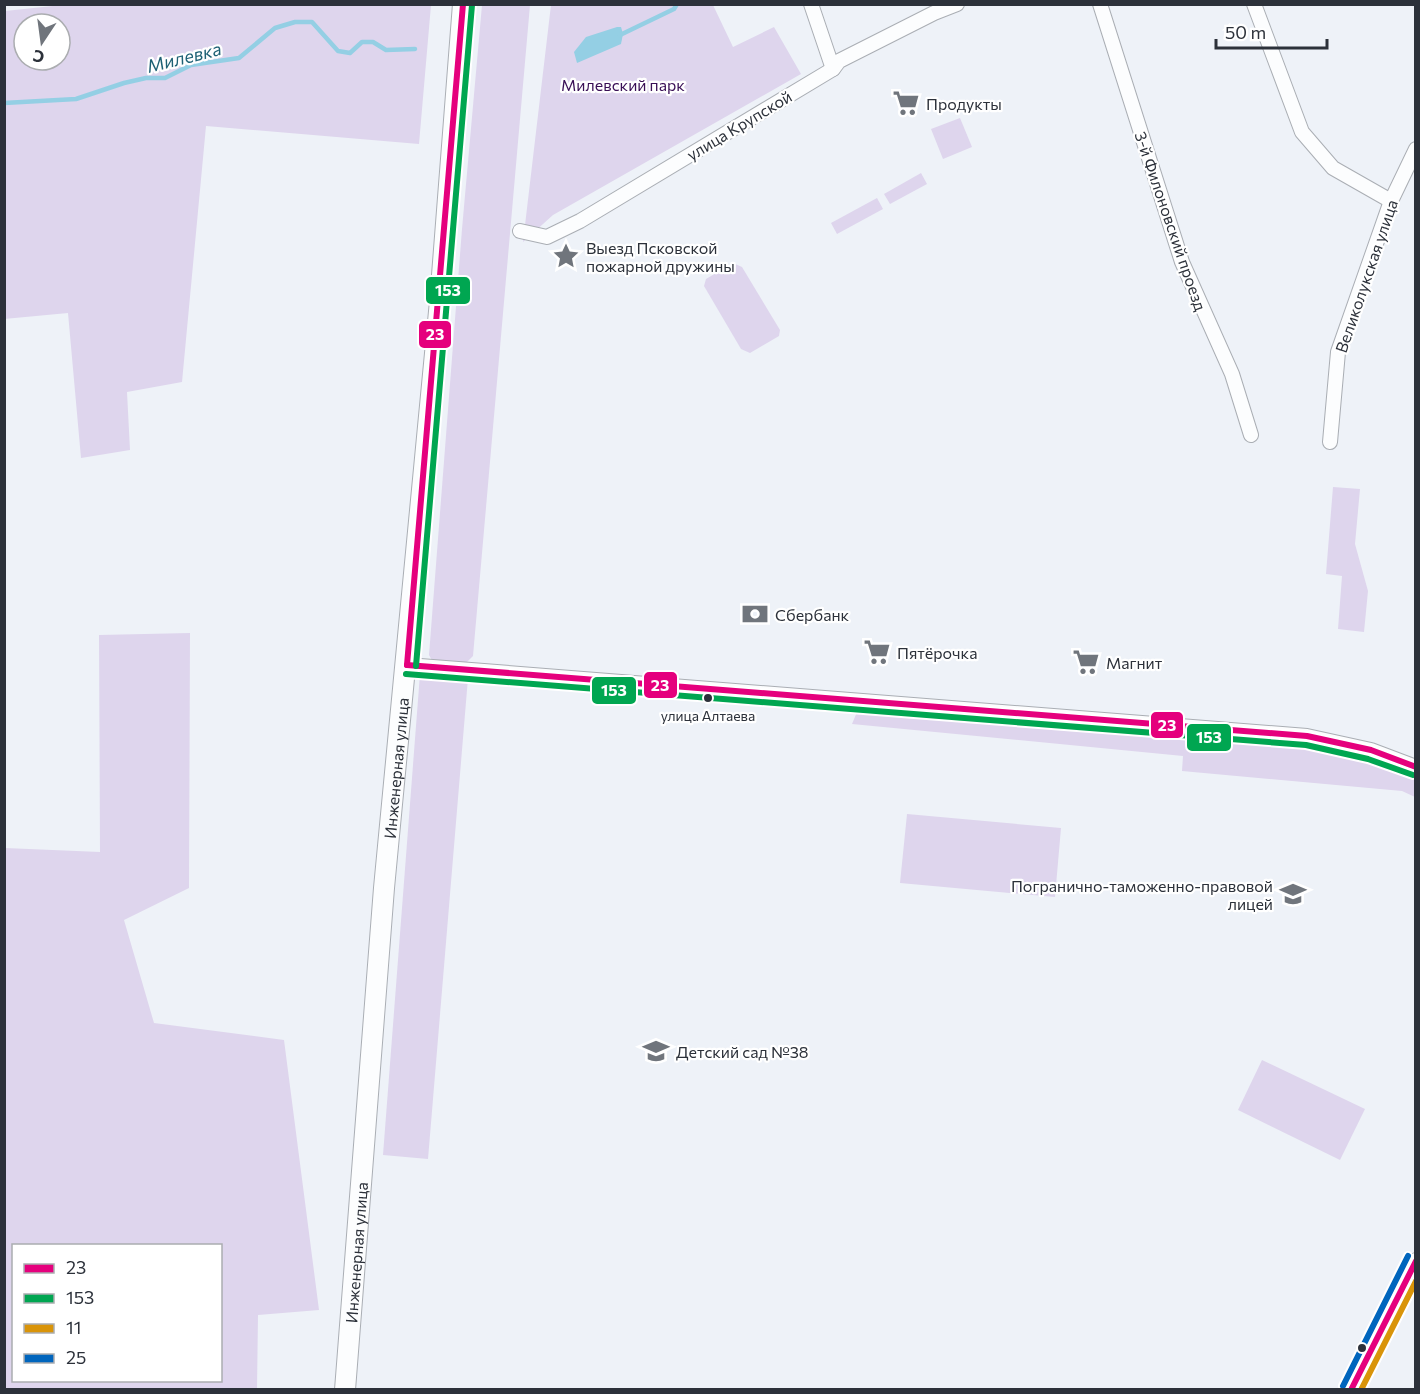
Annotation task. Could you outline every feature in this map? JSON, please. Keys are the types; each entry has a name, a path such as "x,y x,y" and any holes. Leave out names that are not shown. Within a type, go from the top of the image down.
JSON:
{"main road":[{"name":"Инженерная улица","path":"345,1389 384,888 440,300 463,4"}],"street":[{"path":"811,4 833,69"},
{"name":"улица Крупской","path":"520,231 547,237 580,221 833,69 839,61 892,33 957,4"},
{"name":"3-й Филоновский проезд","path":"1100,4 1182,262 1232,374 1251,435"},
{"path":"1254,4 1302,132 1333,168 1391,201"},
{"name":"Великолукская улица","path":"1330,442 1338,352 1391,201 1416,149"},
{"path":"407,665 1307,736 1371,750 1416,767"},
{"path":"1351,1389 1416,1260"}],"green space":[{"path":"62,5 431,5 419,144 206,126 182,382 127,392 130,450 81,458 68,313 4,319 5,11"},
{"path":"482,5 530,5 473,656 461,668 434,664 429,655"},
{"name":"Милевский парк","path":"551,5 713,5 733,47 774,27 801,74 553,215 523,242"},
{"path":"960,118 972,147 943,159 931,129"},
{"path":"921,173 927,184 890,204 884,194"},
{"path":"877,198 883,209 837,234 831,223"},
{"path":"733,263 742,267 780,330 779,336 750,353 741,349 704,286 706,279"},
{"path":"1333,487 1360,489 1355,544 1368,591 1364,632 1338,629 1342,576 1326,574"},
{"path":"190,633 189,888 124,920 154,1023 284,1040 319,1310 258,1315 257,1389 5,1389 5,848 100,852 99,635"},
{"path":"420,674 468,678 428,1159 383,1155"},
{"path":"857,712 1319,749 1367,760 1410,774 1415,777 1415,797 1402,791 1182,771 1183,756 852,724"},
{"path":"907,814 1061,828 1055,897 900,883"},
{"path":"1262,1060 1365,1109 1340,1160 1238,1110"}],"water":[{"path":"621,27 623,34 621,44 577,63 574,52 586,37"}],"waterway":[{"name":"Милевка","path":"620,35 674,9 677,4"},
{"name":"Милевка","path":"4,103 76,99 124,83 146,78 165,78 191,65 239,58 275,28 295,22 312,22 338,51 350,53 362,42 373,42 386,50 415,49"}],"transit line":[{"name":"23","path":"407,665 463,4"},
{"name":"153","path":"416,666 472,5"},
{"name":"23","path":"407,665 1307,736 1371,750 1416,767"},
{"name":"153","path":"406,674 1306,745 1368,759 1413,775"},
{"name":"25","path":"1343,1386 1408,1256"},
{"name":"23","path":"1351,1390 1416,1261"},
{"name":"11","path":"1361,1390 1416,1281"}],"place":[{"name":"Продукты","path":"906,103"},
{"name":"Выезд Псковской пожарной дружины","path":"566,256"},
{"name":"Сбербанк","path":"755,614"},
{"name":"Пятёрочка","path":"877,652"},
{"name":"Магнит","path":"1086,662"},
{"name":"улица Алтаева","path":"708,698"},
{"name":"Погранично-таможенно-правовой лицей","path":"1293,894"},
{"name":"Детский сад №38","path":"656,1051"}]}
